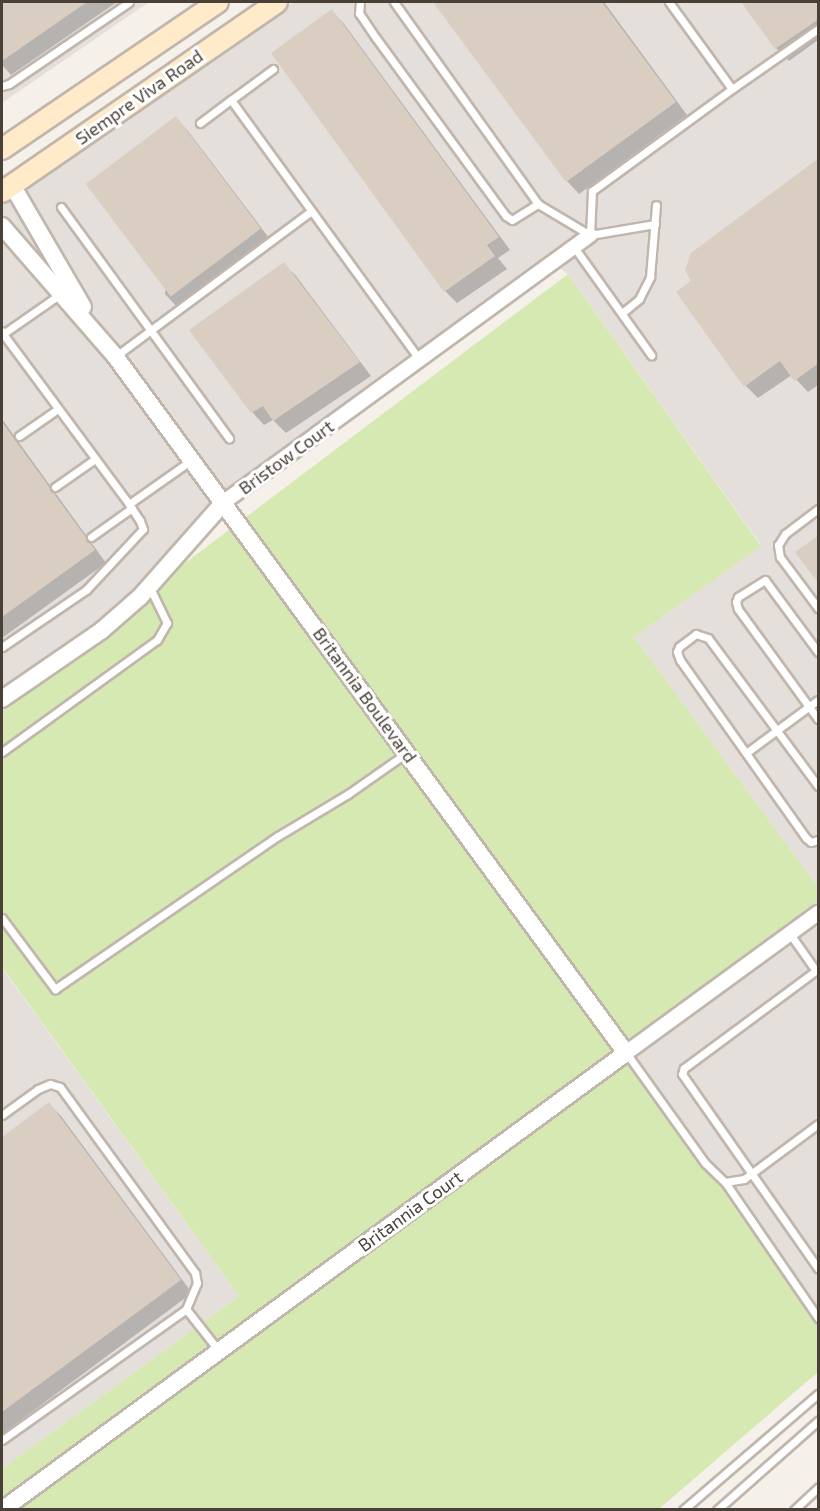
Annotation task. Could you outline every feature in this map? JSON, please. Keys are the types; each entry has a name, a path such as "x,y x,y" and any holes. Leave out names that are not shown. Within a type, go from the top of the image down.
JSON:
{"main road":[{"name":"Siempre Viva Road","path":"2,149 218,2"},
{"name":"Siempre Viva Road","path":"5,183 277,2"}],"street":[{"name":"Britannia Boulevard","path":"5,183 102,339"},
{"name":"Britannia Boulevard","path":"2,226 115,356 626,1053"},
{"name":"Bristow Court","path":"2,699 101,631 149,586 224,502 590,235"},
{"name":"Britannia Court","path":"2,1509 819,913"}],"lane":[{"path":"2,86 9,84 129,2"},
{"path":"360,2 359,13 376,38 506,216 512,220 538,204"},
{"path":"394,2 538,204 590,235 655,224"},
{"path":"669,2 732,90"},
{"path":"590,235 592,191 819,29"},
{"path":"200,123 273,69"},
{"path":"231,100 420,360"},
{"path":"621,313 639,299 650,277 656,205"},
{"path":"61,207 229,438"},
{"path":"115,356 311,211"},
{"path":"574,247 651,355"},
{"path":"2,647 86,590 126,550 143,529 130,506 3,335 62,293"},
{"path":"19,436 58,409"},
{"path":"55,487 95,459"},
{"path":"91,537 192,459"},
{"path":"819,510 785,534 778,545 780,556 819,608"},
{"path":"819,652 765,580 738,597 736,602 738,609 819,719"},
{"path":"2,752 157,640 167,623 149,586"},
{"path":"819,786 708,638 696,634 679,647 677,652 680,660 806,838 811,842 819,840"},
{"path":"746,753 819,700"},
{"path":"2,918 55,989 278,836 348,794 407,753"},
{"path":"790,934 817,970 684,1068 682,1074 819,1268"},
{"path":"626,1053 705,1163 725,1182 819,1318"},
{"path":"2,1115 38,1089 50,1084 60,1087 195,1273 197,1283 186,1309 2,1440"},
{"path":"725,1182 744,1179 819,1124"},
{"path":"186,1309 219,1351"},
{"path":"683,1509 819,1394"},
{"path":"717,1509 819,1421"},
{"path":"794,1509 819,1488"}],"shaded area":[{"path":"2,2 149,2 2,103"},
{"path":"294,2 818,2 818,887 634,637 761,545 568,274 553,263 224,502 140,597 2,698 2,193"},
{"path":"818,913 818,1318 725,1182 626,1053"},
{"path":"2,968 239,1296 2,1469"}],"green space":[{"path":"568,274 761,546 634,637 818,887 818,913 626,1053 818,1319 818,1372 659,1509 2,1509 2,1469 239,1296 2,967 2,698 140,597"}],"building":[{"path":"2,2 87,2 2,61"},
{"path":"433,2 602,2 676,102 566,182"},
{"path":"741,2 819,2 819,19 775,49"},
{"path":"332,9 499,237 487,245 495,256 444,292 271,53"},
{"path":"176,116 261,229 171,297 86,184"},
{"path":"819,158 819,363 794,381 780,361 744,387 676,292 691,281 685,270 691,253"},
{"path":"284,262 360,362 273,421 263,406 251,413 189,330"},
{"path":"2,422 95,550 2,617"},
{"path":"819,535 819,584 795,552"},
{"path":"49,1102 181,1280 2,1412 2,1137"}]}
